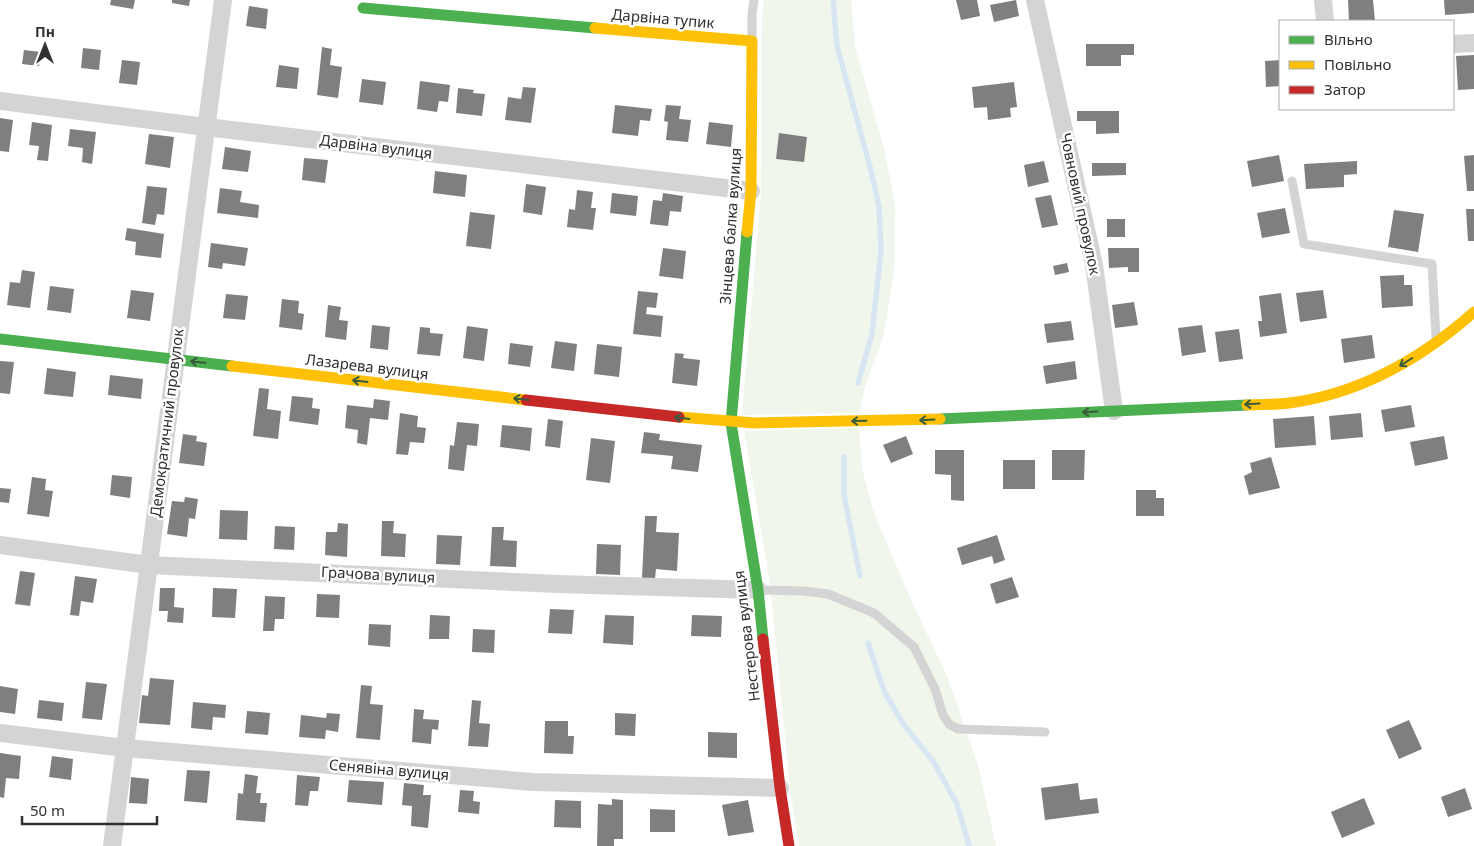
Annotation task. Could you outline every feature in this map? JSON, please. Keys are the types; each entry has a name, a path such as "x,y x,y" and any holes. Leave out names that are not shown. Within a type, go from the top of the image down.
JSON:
{"street":[{"name":"Демократичний провулок","path":"112,846 223,0"},
{"name":"Човновий провулок","path":"1035,0 1094,265 1114,411"},
{"path":"1324,0 1325,20"},
{"name":"Дарвіна тупик","path":"363,8 752,41"},
{"name":"Зінцева балка вулиця","path":"731,423 751,191 752,41"},
{"path":"1454,44 1474,42"},
{"name":"Дарвіна вулиця","path":"0,101 751,191"},
{"path":"731,423 908,421 1289,403 1341,392 1390,372 1436,343 1474,312"},
{"name":"Лазарева вулиця","path":"0,339 731,423"},
{"name":"Нестерова вулиця","path":"731,423 758,590 780,788 789,846"},
{"name":"Грачова вулиця","path":"0,545 149,565 558,584 758,590"},
{"name":"Сенявіна вулиця","path":"0,734 125,748 533,782 780,788"}],"lane":[{"name":"Зінцева балка вулиця","path":"752,41 754,0"},
{"path":"1292,181 1304,244 1432,264 1436,343"},
{"path":"758,590 804,591 828,594 874,613 914,647 935,689 943,714 949,724 958,729 1045,732"}],"shaded area":[{"path":"764,0 851,0 855,47 884,149 895,205 894,272 884,334 866,384 859,413 742,415 761,194 762,15"},
{"path":"859,428 862,469 874,513 912,602 947,676 978,765 996,846 799,846 790,788 770,582 744,431"}],"building":[{"path":"111,0 135,0 133,9 110,5"},
{"path":"172,0 190,0 189,6 172,3"},
{"path":"956,0 977,0 980,16 961,20"},
{"path":"1016,0 1019,16 994,22 990,5"},
{"path":"1348,0 1373,0 1375,20 1349,20"},
{"path":"1444,0 1474,0 1474,13 1445,15"},
{"path":"249,6 268,9 266,29 246,26"},
{"path":"1086,44 1134,44 1134,55 1121,55 1121,66 1086,66"},
{"path":"322,47 332,49 330,65 342,67 338,98 317,95"},
{"path":"83,48 101,50 99,70 81,68"},
{"path":"24,50 41,52 39,66 22,64"},
{"path":"1474,55 1474,89 1458,90 1456,56"},
{"path":"122,60 140,62 137,85 119,83"},
{"path":"1279,60 1279,86 1266,87 1265,61"},
{"path":"279,65 299,68 297,89 276,87"},
{"path":"362,79 386,82 383,105 359,102"},
{"path":"420,81 450,85 448,102 439,101 437,112 417,109"},
{"path":"1014,82 1017,107 1010,108 1011,117 988,120 987,107 974,108 972,87"},
{"path":"523,87 536,88 531,123 505,120 508,97 521,99"},
{"path":"458,88 474,90 473,93 485,94 482,116 456,113"},
{"path":"615,105 652,109 650,121 640,120 638,136 612,133"},
{"path":"666,105 681,106 679,119 691,120 688,142 666,140 668,122 664,121"},
{"path":"1077,111 1119,111 1119,133 1096,134 1096,121 1077,121"},
{"path":"0,118 13,120 9,152 0,151"},
{"path":"32,122 52,125 48,161 37,160 39,146 29,145"},
{"path":"709,122 733,125 731,147 706,144"},
{"path":"70,129 96,132 92,164 82,162 83,148 68,146"},
{"path":"779,133 807,137 804,162 776,159"},
{"path":"149,134 174,137 170,168 145,164"},
{"path":"225,147 251,151 248,172 222,169"},
{"path":"1279,155 1284,181 1252,187 1247,161"},
{"path":"1474,155 1474,191 1467,191 1464,156"},
{"path":"304,158 328,160 325,183 302,180"},
{"path":"1044,161 1049,182 1028,187 1024,165"},
{"path":"1357,161 1357,174 1344,175 1344,187 1306,189 1304,164"},
{"path":"1092,163 1126,163 1126,175 1092,176"},
{"path":"435,171 467,175 465,197 433,193"},
{"path":"526,184 546,187 542,215 523,212"},
{"path":"147,186 167,188 164,215 157,214 155,225 142,223"},
{"path":"220,188 242,191 240,202 259,205 258,218 217,213"},
{"path":"577,190 593,192 591,208 596,208 593,230 567,227 569,209 575,210"},
{"path":"612,193 638,196 636,216 610,213"},
{"path":"663,193 683,196 681,212 670,211 668,226 650,224 653,200 662,201"},
{"path":"1051,195 1058,225 1042,228 1035,198"},
{"path":"1285,208 1290,233 1262,238 1257,213"},
{"path":"1466,209 1474,209 1474,241 1468,241"},
{"path":"1394,210 1424,214 1418,252 1388,247"},
{"path":"470,212 495,215 491,249 466,246"},
{"path":"1107,219 1125,219 1125,237 1107,237"},
{"path":"127,228 164,234 161,258 135,255 136,242 125,240"},
{"path":"211,243 248,248 245,266 223,263 222,269 208,267"},
{"path":"663,248 686,251 683,279 659,276"},
{"path":"1108,248 1139,248 1139,272 1128,272 1128,267 1109,268"},
{"path":"1067,263 1069,272 1055,275 1053,266"},
{"path":"22,270 35,272 30,308 7,305 10,282 20,283"},
{"path":"1404,275 1404,285 1412,285 1413,306 1382,308 1380,276"},
{"path":"50,286 74,289 71,313 47,310"},
{"path":"131,290 154,293 150,321 127,318"},
{"path":"1323,290 1327,318 1300,322 1296,293"},
{"path":"638,291 658,293 656,308 647,307 646,314 663,316 661,337 633,334"},
{"path":"1281,293 1287,333 1260,337 1258,321 1262,321 1259,296"},
{"path":"226,294 248,296 245,320 223,318"},
{"path":"282,299 299,301 298,313 304,314 302,330 279,327"},
{"path":"1134,302 1138,325 1115,328 1112,305"},
{"path":"328,305 341,307 339,320 348,321 346,340 325,337"},
{"path":"1071,321 1074,340 1047,343 1044,324"},
{"path":"372,325 390,327 388,350 370,348"},
{"path":"1202,325 1206,352 1182,356 1178,328"},
{"path":"467,326 488,329 484,361 463,358"},
{"path":"420,327 430,328 430,333 443,334 440,356 417,354"},
{"path":"1239,329 1243,359 1219,362 1215,332"},
{"path":"1372,335 1375,358 1344,363 1341,339"},
{"path":"555,341 577,344 574,371 551,368"},
{"path":"510,343 533,346 530,367 508,364"},
{"path":"597,344 622,347 619,377 594,374"},
{"path":"675,353 684,354 683,358 700,360 697,386 672,383"},
{"path":"0,361 14,362 10,394 0,393"},
{"path":"1075,361 1077,379 1046,384 1043,366"},
{"path":"47,368 76,372 73,397 44,394"},
{"path":"110,375 143,379 141,399 108,395"},
{"path":"259,388 269,389 267,409 281,411 278,439 253,436"},
{"path":"292,396 313,398 312,408 320,409 318,425 289,421"},
{"path":"374,399 390,401 388,420 370,418 367,445 357,443 358,430 345,428 347,405 373,408"},
{"path":"1411,405 1415,427 1385,432 1381,410"},
{"path":"400,413 418,416 417,427 426,428 424,443 410,442 408,455 396,454"},
{"path":"1361,413 1363,437 1331,440 1329,416"},
{"path":"1314,416 1316,445 1275,448 1273,419"},
{"path":"548,419 563,421 560,448 545,446"},
{"path":"457,422 479,424 477,446 467,445 464,471 448,469 450,445 454,446"},
{"path":"502,425 532,428 530,451 500,447"},
{"path":"644,432 660,434 659,440 702,445 698,472 671,469 673,456 641,453"},
{"path":"183,434 197,436 196,441 207,443 204,466 179,463"},
{"path":"906,436 913,454 891,463 883,445"},
{"path":"1444,436 1448,459 1415,466 1410,442"},
{"path":"591,438 615,441 610,483 586,480"},
{"path":"935,450 964,450 964,501 951,500 951,475 935,474"},
{"path":"1052,450 1085,450 1084,480 1052,480"},
{"path":"1271,457 1280,488 1249,495 1244,476 1252,472 1250,463"},
{"path":"1003,460 1035,460 1035,489 1003,489"},
{"path":"112,475 132,477 130,498 110,495"},
{"path":"32,477 46,479 45,490 53,491 49,517 27,514"},
{"path":"0,488 11,489 9,503 0,502"},
{"path":"1136,490 1156,490 1156,498 1164,498 1164,516 1136,516"},
{"path":"185,497 198,499 195,519 189,518 187,537 167,534 172,501 184,502"},
{"path":"220,510 248,511 247,540 219,539"},
{"path":"645,516 657,516 656,532 679,533 677,571 656,569 655,579 642,578"},
{"path":"382,521 394,521 393,533 406,534 405,557 381,556"},
{"path":"338,523 348,524 347,557 325,555 326,532 337,532"},
{"path":"275,526 295,527 294,550 274,549"},
{"path":"492,527 504,527 503,540 517,541 516,567 490,566"},
{"path":"437,535 462,536 460,565 436,564"},
{"path":"997,535 1005,560 994,564 992,556 962,565 957,548"},
{"path":"597,544 621,545 620,575 596,574"},
{"path":"20,571 35,573 30,606 15,604"},
{"path":"75,576 97,579 93,603 81,601 79,616 70,615"},
{"path":"1012,577 1019,597 996,604 990,584"},
{"path":"160,588 175,588 174,607 184,608 183,623 167,622 168,611 159,611"},
{"path":"213,588 237,589 235,618 212,617"},
{"path":"317,594 340,595 339,618 316,617"},
{"path":"265,596 285,597 284,619 275,619 274,631 263,631"},
{"path":"550,609 574,610 572,634 548,633"},
{"path":"430,615 450,616 449,639 429,639"},
{"path":"605,615 634,616 633,645 603,643"},
{"path":"692,615 722,616 721,637 691,636"},
{"path":"369,624 391,625 390,647 368,645"},
{"path":"473,629 495,630 494,653 472,652"},
{"path":"150,678 174,680 170,725 139,723 142,695 148,696"},
{"path":"86,682 107,684 102,720 82,718"},
{"path":"361,685 372,686 370,704 383,705 380,740 356,738"},
{"path":"0,686 18,689 15,714 0,712"},
{"path":"39,700 64,703 62,721 37,718"},
{"path":"472,700 481,701 479,723 490,724 488,747 468,746"},
{"path":"193,702 226,705 225,718 213,717 212,730 191,728"},
{"path":"414,709 424,710 423,719 439,720 438,730 432,729 431,744 412,742"},
{"path":"247,711 270,713 268,735 245,733"},
{"path":"327,713 340,714 338,732 326,730 325,739 299,737 301,715 326,718"},
{"path":"615,713 636,714 635,736 615,735"},
{"path":"1409,720 1422,749 1399,759 1386,730"},
{"path":"545,721 568,721 568,736 574,736 573,754 544,753"},
{"path":"708,732 737,733 737,758 708,757"},
{"path":"0,753 21,756 19,779 6,778 4,798 0,797"},
{"path":"52,756 73,759 71,780 49,777"},
{"path":"187,770 210,771 207,803 184,801"},
{"path":"245,774 258,776 256,793 261,793 260,803 267,803 265,822 236,820 238,793 243,794"},
{"path":"297,775 320,777 318,791 310,791 308,806 295,805"},
{"path":"131,777 149,779 147,804 129,803"},
{"path":"349,780 384,782 382,805 347,802"},
{"path":"404,783 424,785 423,795 431,795 428,828 411,826 412,806 402,805"},
{"path":"1078,783 1080,800 1097,798 1099,813 1045,820 1041,788"},
{"path":"1465,788 1472,809 1448,817 1441,797"},
{"path":"460,790 474,791 473,801 480,802 479,814 458,812"},
{"path":"1364,798 1375,824 1342,838 1331,812"},
{"path":"612,799 623,800 623,839 614,839 614,846 597,846 598,804 612,805"},
{"path":"555,800 581,801 581,828 554,827"},
{"path":"748,800 754,832 728,836 722,805"},
{"path":"650,809 675,810 675,832 650,832"}],"waterway":[{"path":"833,0 837,46 879,206 881,250 872,334 858,383"},
{"path":"844,457 844,494 860,576"},
{"path":"868,643 884,691 904,725 933,761 957,804 969,846"}],"traffic: fast":[{"path":"363,8 595,28"},
{"path":"747,232 731,423 758,590 763,639"},
{"path":"0,339 232,366"},
{"path":"940,419 1247,405"}],"traffic: slow":[{"path":"595,28 752,41 751,191 747,232"},
{"path":"1247,405 1284,404 1315,398 1365,382 1411,359 1454,329 1474,312"},
{"path":"232,366 526,400"},
{"path":"679,417 755,423 940,419"}],"traffic: jam":[{"path":"526,400 679,417"},
{"path":"763,639 780,788 789,846"}]}
